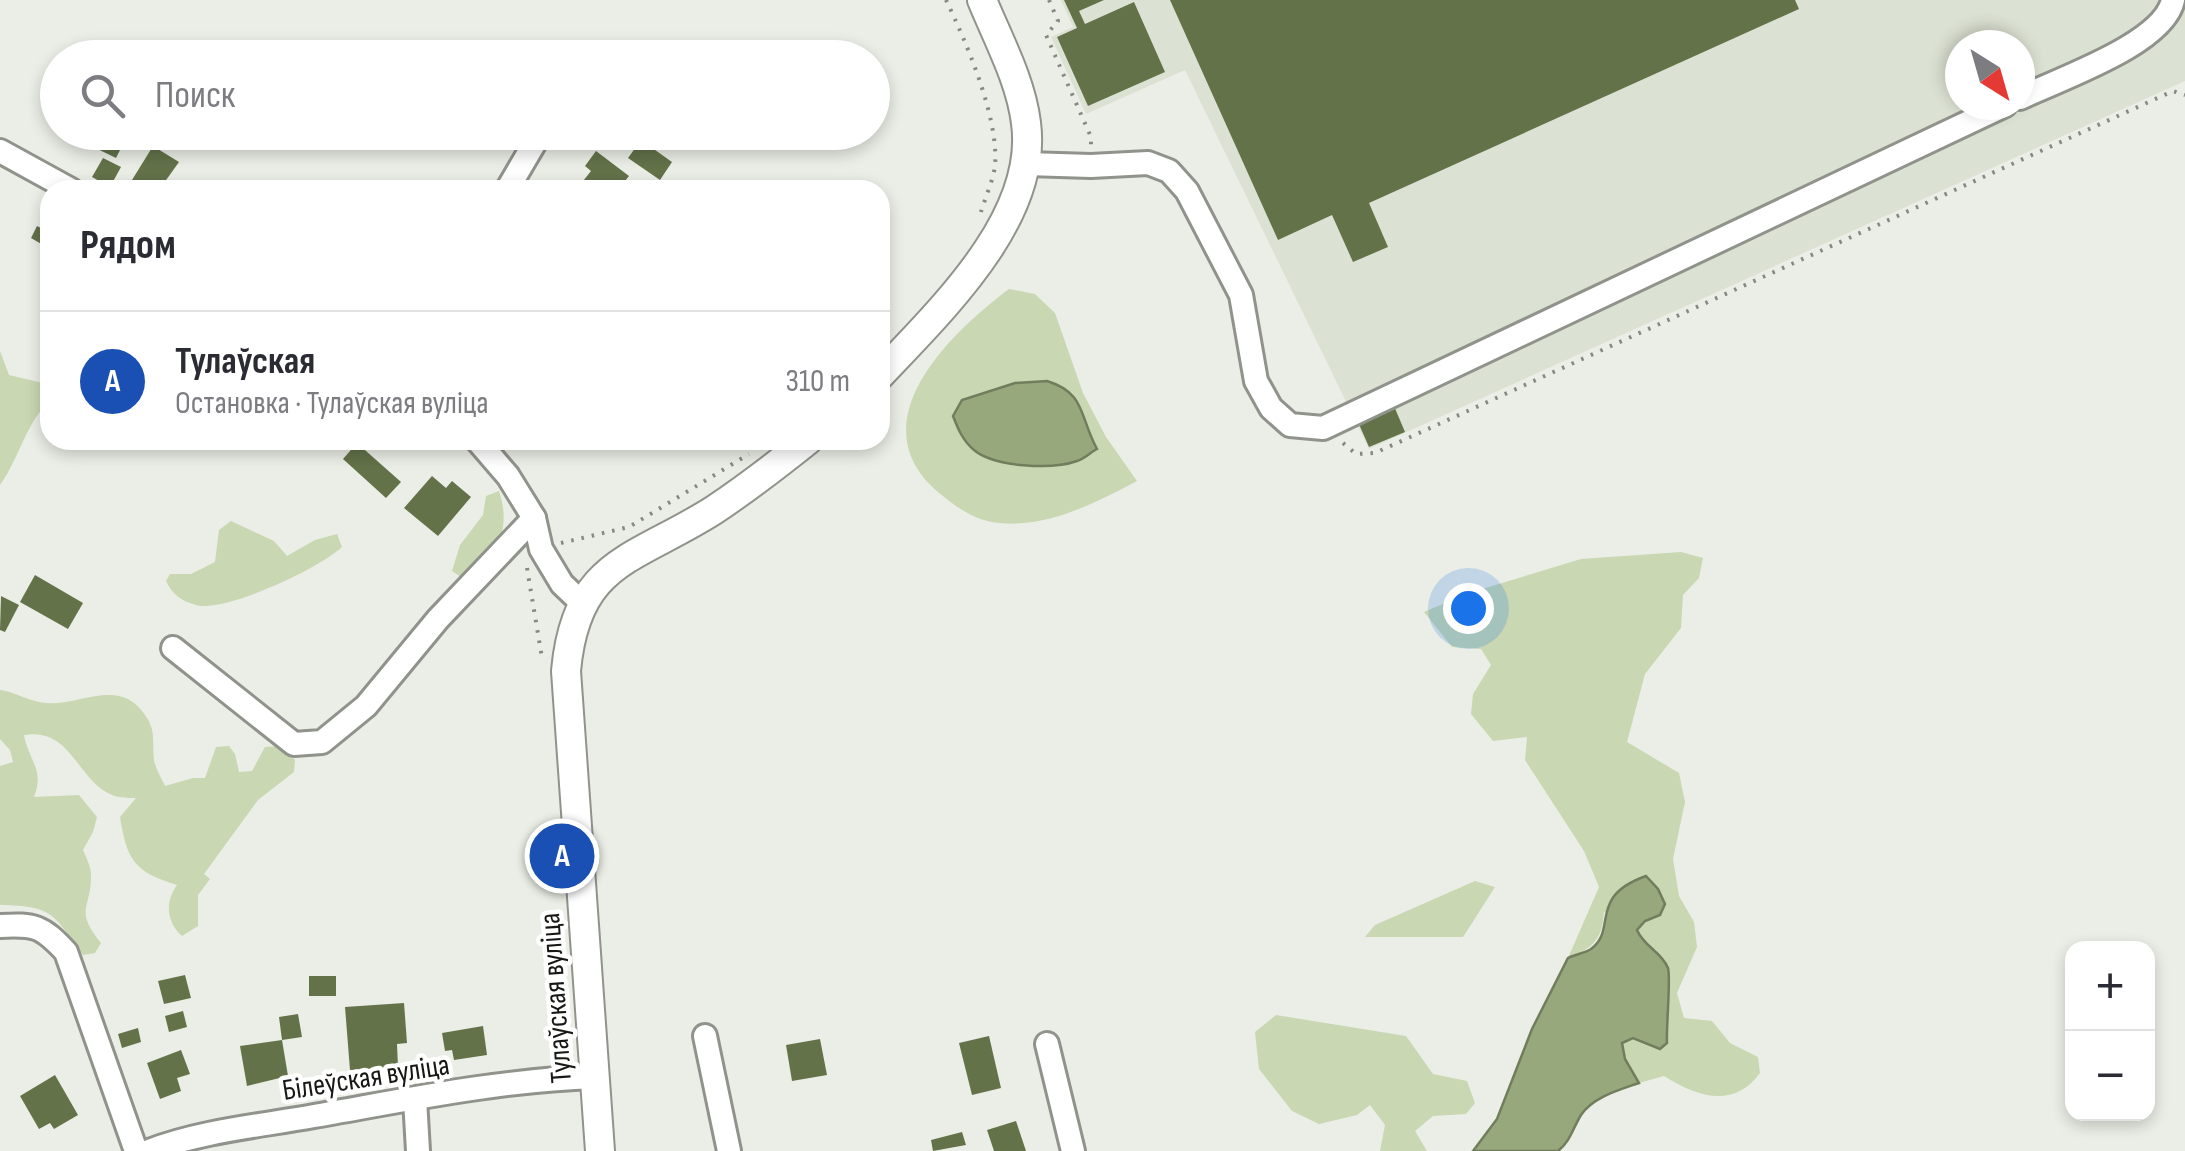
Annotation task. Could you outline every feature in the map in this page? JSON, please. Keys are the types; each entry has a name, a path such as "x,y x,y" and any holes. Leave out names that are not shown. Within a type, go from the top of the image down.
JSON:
{"main road":[{"path":"890,364 939,310 1005,222 1020,192 1027,164 1026,124 1018,88 982,0"},
{"path":"583,604 602,576 620,561 712,511 794,450"},
{"name":"Тулаўская вуліца","path":"583,604 569,638 566,671 600,1151"}],"street":[{"path":"2035,91 2136,43 2170,13 2173,0"},
{"path":"1027,164 1148,163 1169,171 1187,191 1241,295 1256,381 1272,408 1290,425 1324,428 1972,120"},
{"path":"513,180 530,150"},
{"path":"0,151 53,180"},
{"path":"485,450 508,476 534,518 541,549 562,584 583,604"},
{"path":"173,648 294,744 322,742 366,706 438,619 534,518"},
{"path":"0,926 30,924 48,932 66,952 136,1151"},
{"path":"705,1036 729,1151"},
{"path":"1048,1044 1073,1151"},
{"name":"Білеўская вуліца","path":"149,1151 232,1130 415,1098 595,1077"},
{"path":"415,1098 418,1151"}],"path":[{"path":"946,0 989,110 995,166 980,216"},
{"path":"1049,0 1058,20 1046,36 1091,137 1091,166"},
{"path":"1324,428 1356,454 1375,453 2172,91 2185,96"},
{"path":"552,546 628,526 750,453"}],"shaded area":[{"path":"1061,0 2185,0 2185,81 1369,449 1185,70 1086,114 1051,37 1073,27"},
{"path":"1009,289 1035,294 1055,313 1083,393 1106,437 1137,481 1071,512 1017,524 974,516 938,492 915,465 906,438 909,409 921,381 939,355","holes":["1078,401 1084,424 1076,461 1040,467 1002,461"]},
{"path":"0,351 9,375 40,382 40,413 0,485"},
{"path":"1047,381 1075,399 1097,449 1066,464 1024,465 983,456 964,439 953,416 962,400 1015,383"},
{"path":"499,491 504,518 499,541 476,571 464,579 452,571 460,545 483,515 486,496"},
{"path":"231,521 274,541 287,556 315,540 337,534 342,547 294,577 249,596 210,606 181,599 166,581 170,574 191,574 215,562 219,530"},
{"path":"1681,552 1703,558 1699,578 1683,595 1681,628 1645,674 1627,742 1679,773 1685,802 1673,859 1679,896 1694,922 1697,947 1677,993 1684,1018 1712,1021 1730,1043 1758,1057 1760,1073 1749,1085 1738,1092 1714,1096 1664,1076 1639,1083 1625,1059 1622,1043 1632,1038 1659,1049 1667,1043 1669,985 1656,950 1643,944 1637,930 1645,921 1660,915 1604,912 1595,942 1568,958 1599,887 1584,851 1525,760 1527,737 1493,741 1471,714 1473,694 1491,665 1481,649 1452,647 1424,612 1466,594 1581,559"},
{"path":"0,690 46,703 113,695 125,698 137,705 150,724 155,764 165,786 205,778 216,747 229,746 239,772 252,771 265,747 280,746 295,760 294,772 258,800 204,874 210,879 198,895 198,926 182,936 169,911 177,885 151,875 130,854 120,817 136,798 115,796 100,788 64,747 40,735 24,735 37,772 34,797 79,795 97,817 83,850 91,874 86,915 101,943 95,953 83,955 51,915 32,907 0,905 0,766 13,762 10,750 0,739"},
{"path":"1646,876 1665,904 1660,915 1645,921 1637,930 1668,968 1667,1043 1660,1049 1633,1038 1622,1043 1625,1059 1639,1083 1592,1103 1558,1151 1473,1151 1497,1119 1532,1029 1568,958 1589,950 1599,941 1616,893"},
{"path":"1475,881 1495,887 1463,937 1365,937 1375,925"},
{"path":"1276,1015 1406,1036 1433,1074 1467,1081 1475,1103 1466,1114 1433,1116 1415,1131 1427,1151 1380,1151 1385,1125 1370,1105 1357,1115 1319,1124 1292,1111 1259,1069 1255,1032"}],"building":[{"path":"1064,0 1104,0 1079,11 1085,24 1134,2 1165,72 1088,106 1057,37 1077,28"},
{"path":"1170,0 1795,0 1799,9 1369,203 1388,247 1353,262 1332,215 1278,240"},
{"path":"100,150 120,150 116,158"},
{"path":"151,150 160,150 179,162 166,180 132,180"},
{"path":"634,150 655,150 672,162 660,180 628,158"},
{"path":"596,151 629,176 626,180 584,180 591,171 585,166"},
{"path":"103,158 121,167 114,180 92,177"},
{"path":"37,226 40,228 40,243 31,238"},
{"path":"1394,406 1405,432 1369,447 1358,422"},
{"path":"351,450 365,450 401,482 386,498 343,459"},
{"path":"432,476 446,488 452,481 471,497 438,536 404,508"},
{"path":"35,575 83,603 68,629 20,602"},
{"path":"1,596 19,605 5,632 0,630"},
{"path":"185,975 191,998 164,1004 158,981"},
{"path":"309,976 336,976 336,996 309,996"},
{"path":"404,1003 407,1043 397,1044 398,1067 350,1070 345,1007"},
{"path":"183,1011 187,1027 169,1032 165,1016"},
{"path":"298,1014 302,1037 282,1040 279,1017"},
{"path":"483,1026 487,1055 454,1060 452,1050 445,1051 442,1033"},
{"path":"138,1028 141,1042 122,1048 118,1034"},
{"path":"989,1036 1001,1088 972,1095 959,1043"},
{"path":"820,1039 827,1075 792,1081 786,1045"},
{"path":"282,1040 288,1076 247,1086 240,1046"},
{"path":"181,1050 190,1074 177,1078 181,1091 160,1099 147,1063"},
{"path":"55,1075 78,1115 54,1129 50,1123 39,1129 20,1096"},
{"path":"1016,1121 1026,1151 994,1151 987,1130"},
{"path":"962,1132 966,1145 933,1151 931,1140"}],"place":[{"name":"Тулаўская","path":"562,856"}]}
